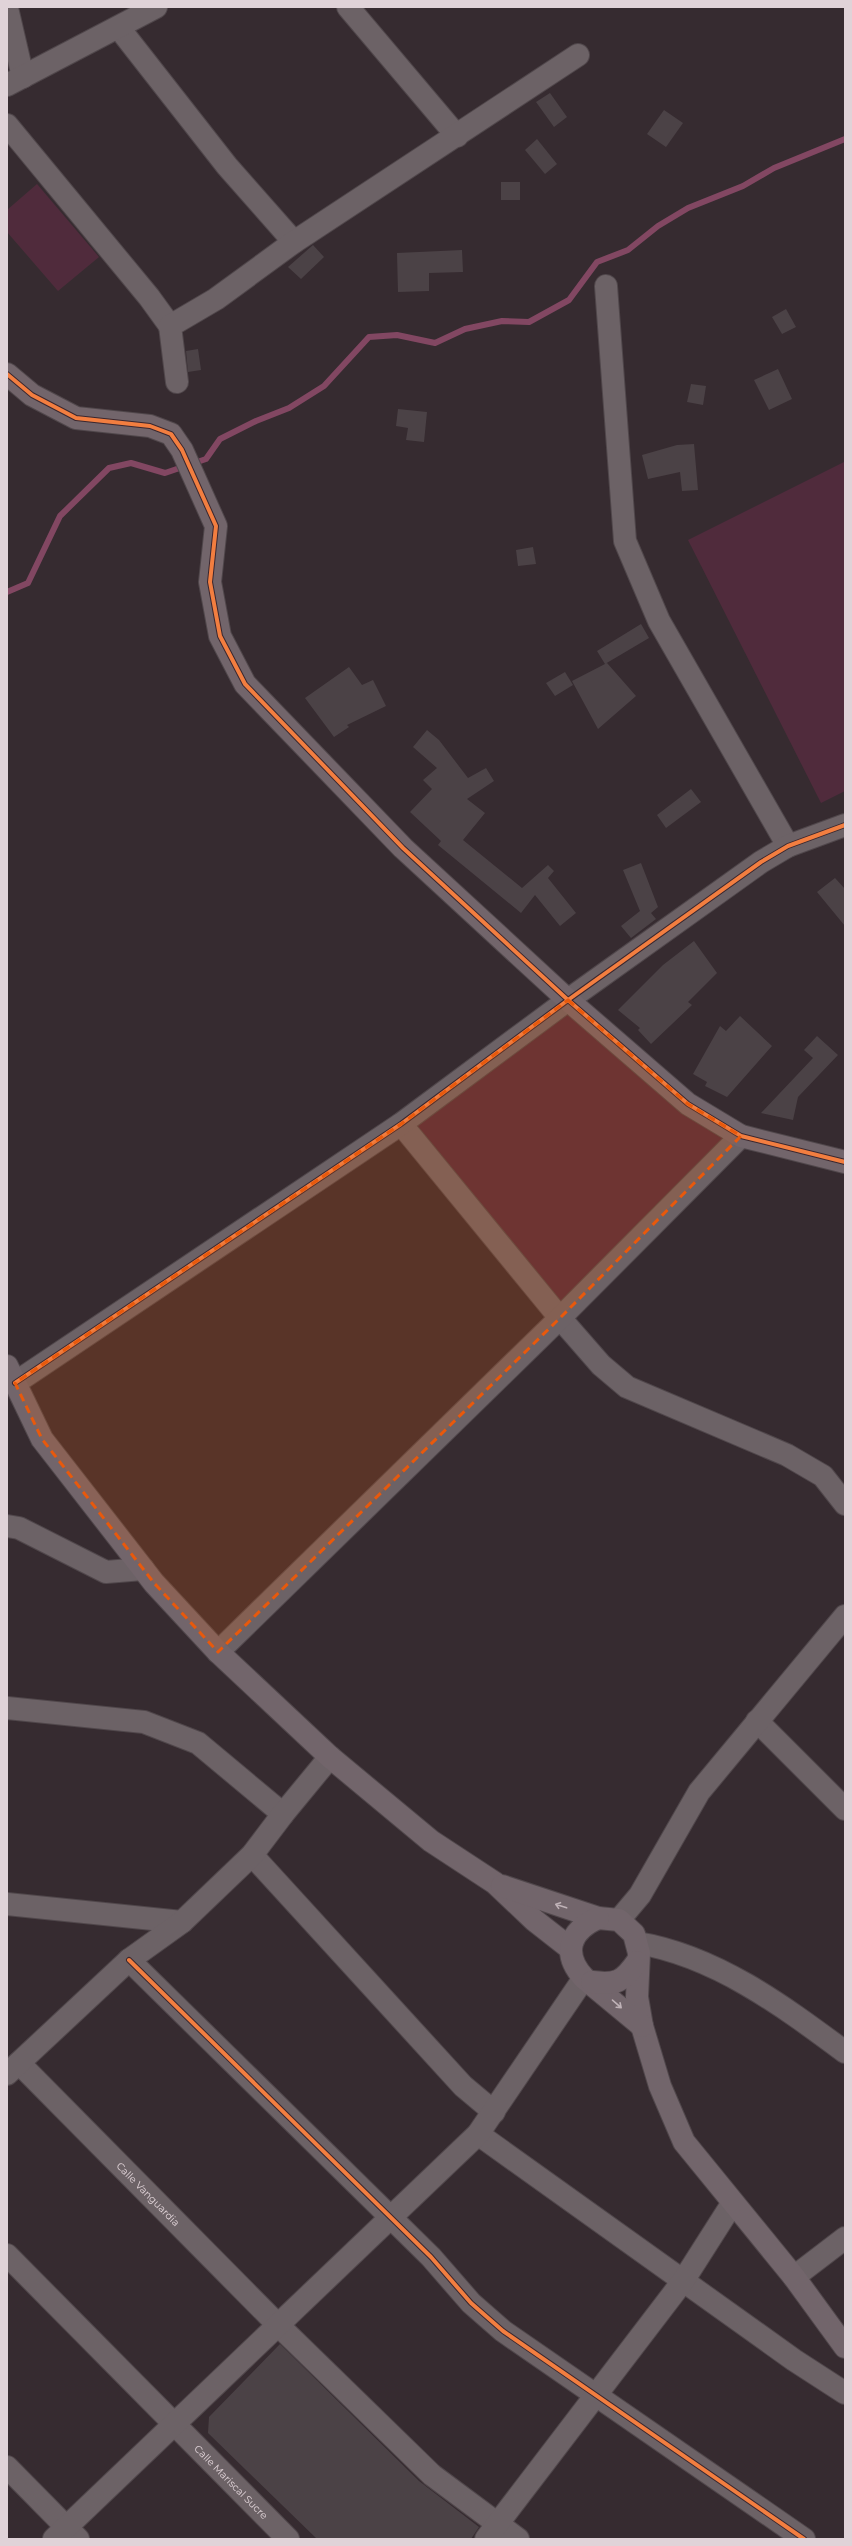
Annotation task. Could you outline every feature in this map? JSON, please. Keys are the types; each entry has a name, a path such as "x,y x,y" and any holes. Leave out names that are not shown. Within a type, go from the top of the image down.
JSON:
{"street":[{"path":"7,8 15,81 119,28 156,7"},
{"path":"348,7 457,136"},
{"path":"119,28 227,166 294,242"},
{"path":"170,326 216,299 294,242 578,55"},
{"path":"7,125 150,297 170,326 177,382"},
{"path":"606,286 624,542 659,621 788,846"},
{"path":"7,374 32,395 76,418 150,426 171,434 182,450 216,526 210,582 220,636 245,684 403,848 568,1000 688,1104 741,1136 845,1162"},
{"path":"571,1949 534,1920 495,1883 431,1841 330,1757 218,1652 143,1569 42,1439 11,1375 401,1124 568,1000 761,862 788,846 845,825"},
{"path":"401,1124 560,1318 601,1365 627,1387 787,1455 823,1476 845,1504"},
{"path":"218,1652 560,1318 741,1136"},
{"path":"7,1526 19,1528 106,1572 143,1569"},
{"path":"619,1920 640,1895 699,1792 845,1616"},
{"path":"7,1708 144,1722 198,1743 283,1814"},
{"path":"757,1721 845,1809"},
{"path":"13,2069 129,1960 182,1922 252,1855 283,1814 330,1757"},
{"path":"252,1855 463,2086 494,2112"},
{"path":"495,1883 598,1918 619,1920 634,1934 638,1953 637,1997 642,2026 660,2086 684,2142 732,2204 794,2277 845,2347"},
{"path":"7,1904 182,1922"},
{"path":"598,1918 584,1924 575,1935 571,1949 577,1970 642,2026"},
{"path":"588,1980 611,1984 627,1977 638,1953"},
{"path":"638,1953 688,1955 778,2003 845,2052"},
{"path":"129,1960 390,2219 431,2257 471,2303 503,2331 804,2539"},
{"path":"7,2467 66,2535 174,2425 478,2134 588,1980"},
{"name":"Calle Vanguardia","path":"13,2069 491,2532 518,2539"},
{"path":"478,2134 683,2281 829,2384 845,2393"},
{"path":"491,2532 683,2281 732,2204"},
{"path":"794,2277 845,2238"},
{"name":"Calle Mariscal Sucre","path":"7,2255 288,2539"}],"highlighted area":[{"path":"568,1000 688,1104 741,1136 560,1318 218,1652 154,1583 42,1439 15,1383 401,1124"}],"shaded area":[{"path":"37,184 99,257 58,291 7,232 7,210"},
{"path":"844,462 845,791 821,803 688,540"},
{"path":"568,1000 741,1136 560,1318 401,1124"}],"building":[{"path":"550,93 567,117 554,127 536,102"},
{"path":"664,110 683,123 666,147 647,134"},
{"path":"537,139 557,164 545,174 525,150"},
{"path":"501,182 520,182 520,200 501,200"},
{"path":"313,245 324,257 301,279 288,267"},
{"path":"462,250 463,272 429,273 429,291 398,292 397,253"},
{"path":"786,309 796,327 782,334 772,317"},
{"path":"198,349 201,370 188,372 186,351"},
{"path":"778,369 792,399 769,410 754,380"},
{"path":"691,384 706,386 703,405 687,402"},
{"path":"398,409 427,412 424,442 406,440 408,428 396,426"},
{"path":"694,444 698,490 682,491 680,472 648,479 642,455 677,445"},
{"path":"533,547 536,564 518,566 516,550"},
{"path":"641,624 649,638 605,664 597,651"},
{"path":"607,663 636,696 598,729 572,681"},
{"path":"349,667 362,685 373,680 386,706 347,725 349,727 334,737 305,698"},
{"path":"565,672 573,685 555,696 546,683"},
{"path":"427,730 439,740 468,778 486,768 494,781 467,799 485,813 463,840 522,888 548,865 554,871 548,878 576,913 560,926 535,895 521,913 438,845 441,841 410,812 432,789 423,780 437,768 413,747"},
{"path":"691,789 701,802 666,828 657,815"},
{"path":"641,863 658,907 651,913 656,919 631,938 621,926 640,911 623,870"},
{"path":"835,878 845,889 845,926 817,892"},
{"path":"694,941 717,973 688,1002 692,1005 651,1044 638,1030 640,1028 618,1010 663,965"},
{"path":"740,1016 772,1046 727,1097 705,1086 707,1082 693,1074 720,1026 726,1031"},
{"path":"817,1036 838,1055 798,1097 793,1120 761,1113 813,1058 804,1050"},
{"path":"280,2344 419,2481 479,2527 471,2539 317,2539 208,2433 209,2417"}],"waterway":[{"path":"7,592 28,583 60,516 109,468 131,463 165,473 206,459 220,439 256,421 289,408 324,386 369,337 397,335 435,343 465,329 502,321 529,322 569,300 597,262 628,250 658,226 688,208 743,186 774,168 845,139"}],"cycle path":[{"path":"7,374 32,395 76,418 150,426 171,434 182,450 216,526 210,582 220,636 245,684 403,848 568,1000 688,1104 741,1136 845,1162"},
{"path":"15,1383 401,1124 568,1000 761,862 788,846 845,825"},
{"path":"129,1960 431,2257 471,2303 503,2331 804,2539"}]}
